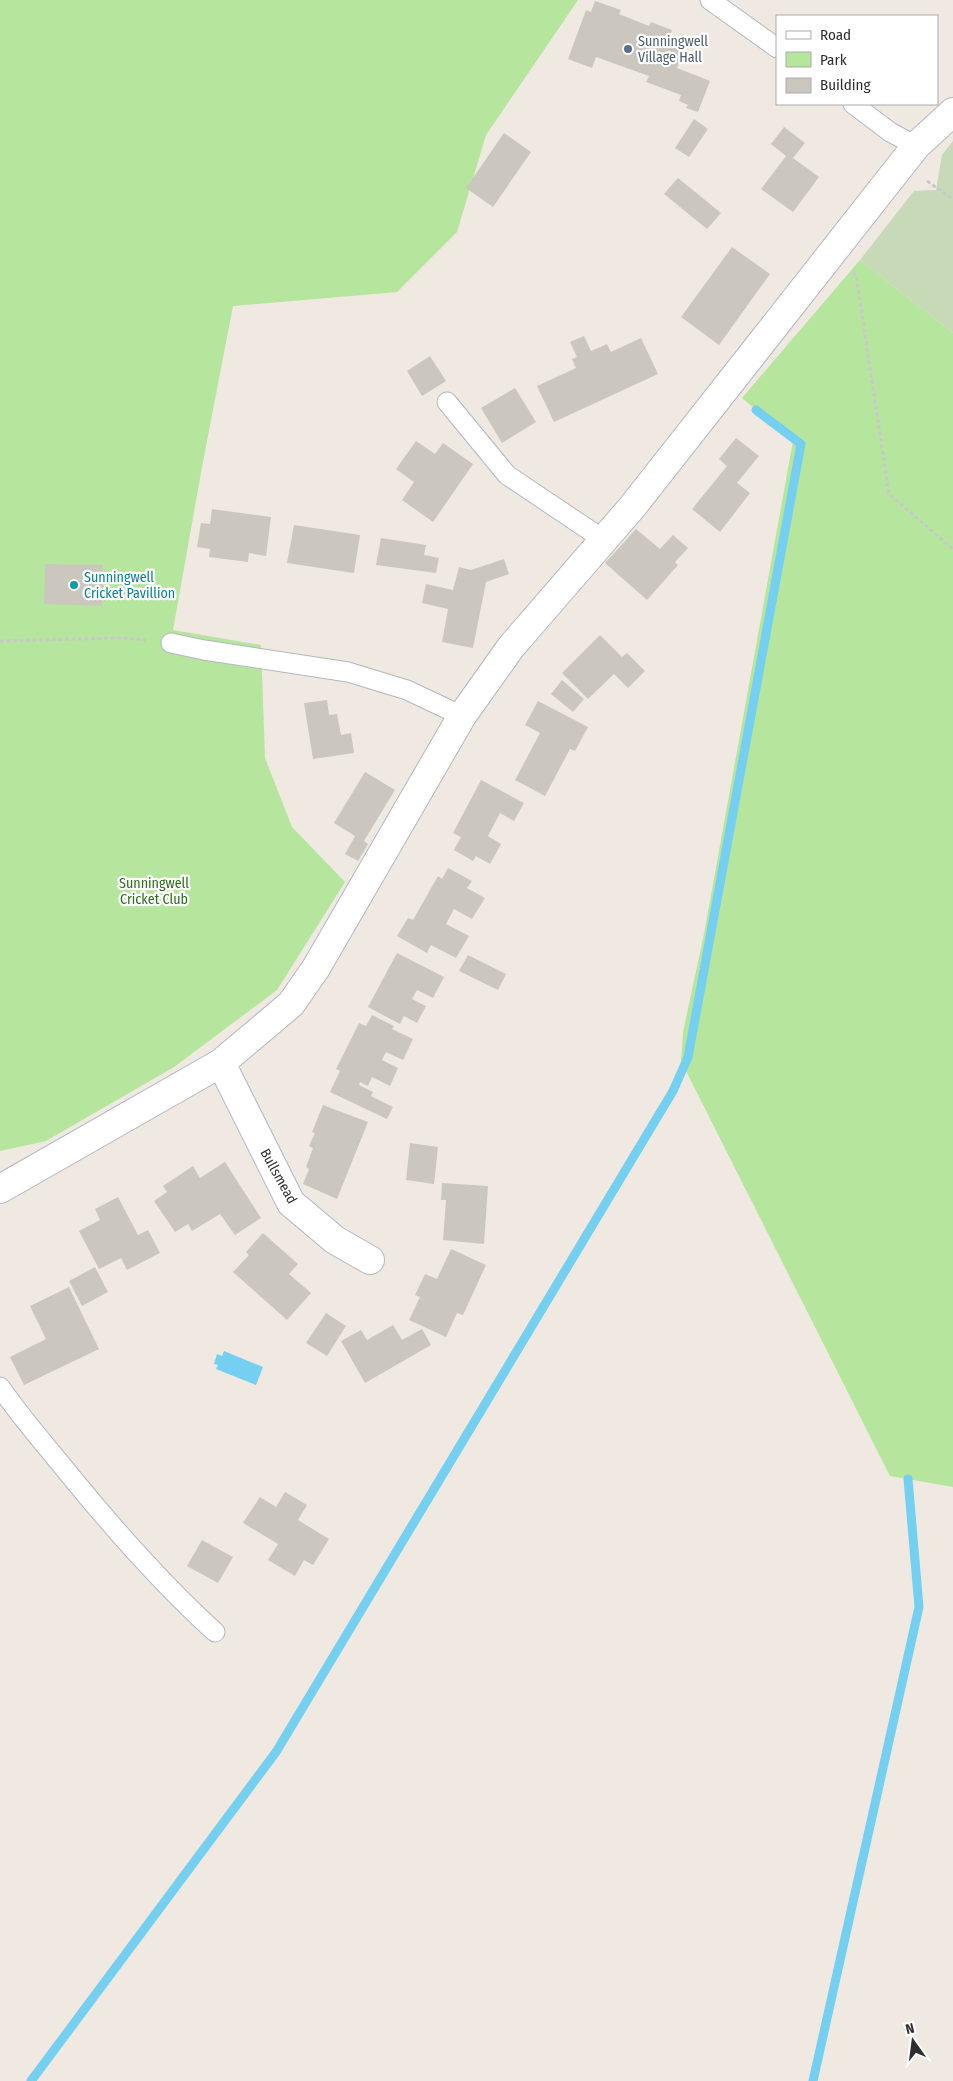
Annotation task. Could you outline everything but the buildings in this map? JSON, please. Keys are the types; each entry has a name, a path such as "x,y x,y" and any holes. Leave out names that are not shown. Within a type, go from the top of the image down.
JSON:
{"street":[{"path":"0,1189 221,1063 291,1004 316,968 462,716 511,647 633,506 916,146 953,112"},
{"name":"Bullsmead","path":"221,1063 291,1203 335,1240 370,1260"}],"lane":[{"path":"710,0 776,47"},
{"path":"854,105 890,132 916,146"},
{"path":"447,402 507,475 604,540"},
{"path":"171,642 204,650 348,672 407,690 462,716"},
{"path":"0,1387 18,1413 105,1518 215,1632"}],"path":[{"path":"831,252 856,275 889,494 953,549"},
{"path":"0,641 120,638 171,642"}],"green space":[{"name":"Sunningwell Cricket Club","path":"0,0 578,0 486,135 457,232 397,292 233,306 173,630 261,645 265,758 292,827 345,882 277,990 174,1067 46,1141 0,1151"},
{"path":"953,141 953,333 860,260 914,191 936,190 942,155"},
{"path":"860,260 953,333 953,1487 890,1476 681,1061 683,1032 704,934 793,441 742,398"}],"water":[{"path":"224,1351 263,1367 256,1385 216,1369 218,1365 214,1364 217,1354 222,1356"}],"waterway":[{"path":"31,2081 276,1752 673,1091 688,1057 801,444 756,410"},
{"path":"813,2081 919,1607 908,1479"}],"place":[{"name":"Sunningwell Village Hall","path":"628,49"},
{"name":"Sunningwell Cricket Pavillion","path":"74,585"}]}
